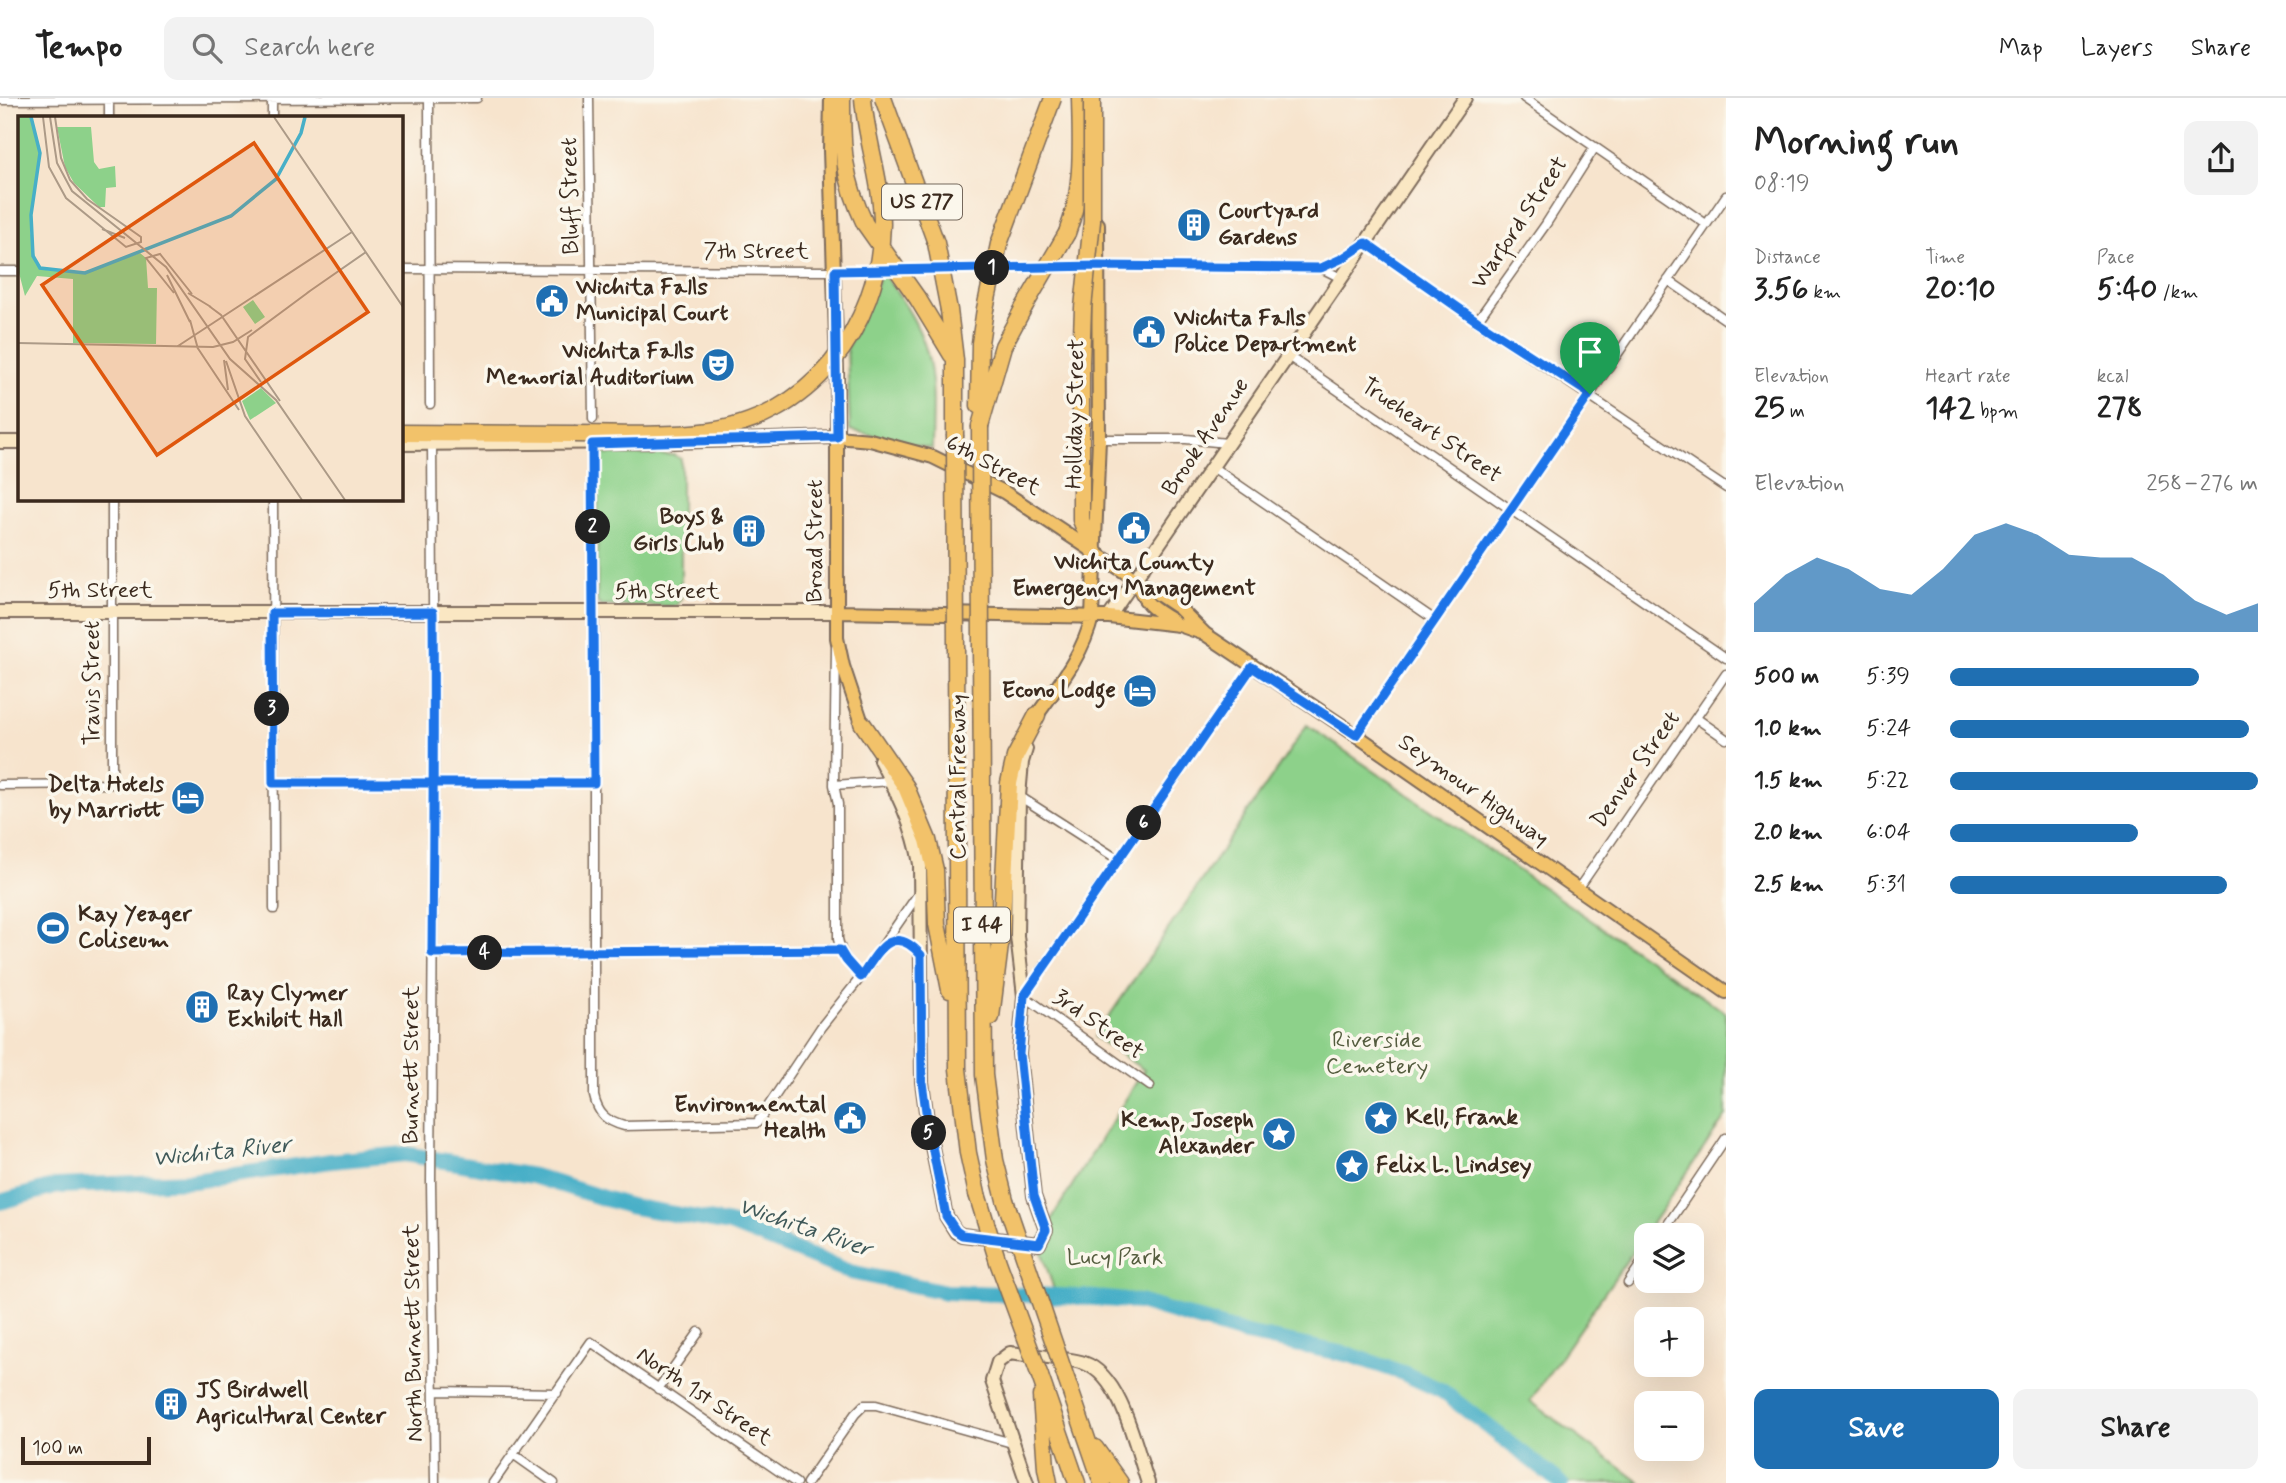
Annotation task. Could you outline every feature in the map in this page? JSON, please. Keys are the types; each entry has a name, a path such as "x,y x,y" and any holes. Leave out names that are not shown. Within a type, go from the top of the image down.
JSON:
{"highway":[{"path":"842,98 845,169 851,197 865,224 918,299 955,360"},
{"path":"402,433 702,432 735,426 764,416 807,388 846,345 858,324 878,261 882,221 880,193 863,98"},
{"name":"Central Freeway","path":"883,98 936,243 955,360 957,1029 962,1116 977,1194 998,1262 1077,1483"},
{"name":"Central Freeway","path":"1053,98 999,244 980,343 984,1074 993,1149 1004,1200 1102,1483"},
{"path":"980,426 1003,346 1067,233 1076,206 1079,187 1080,98"},
{"path":"1092,98 1092,221 1083,308 1081,362 1081,520 1094,552"},
{"path":"984,1074 1001,937 1009,783 1015,757 1037,715"},
{"path":"862,723 906,787 928,840 934,870 937,924 957,1029"},
{"path":"1040,1376 1049,1483"},
{"path":"1084,1433 1120,1483"}],"main road":[{"name":"Broad Street","path":"831,98 837,437 837,638"},
{"name":"Holliday Street","path":"1037,715 1075,661 1087,635 1091,617 1099,439 1098,98"},
{"name":"Brook Avenue","path":"1075,661 1136,579 1461,99"},
{"name":"6th Street","path":"402,444 592,444 837,437 870,440 899,446 963,470 1004,492 1094,552"},
{"path":"0,442 18,442"},
{"name":"Seymour Highway","path":"1094,552 1179,608 1205,635 1356,735 1726,992"},
{"path":"1136,579 1142,597 1154,610 1179,625"},
{"name":"5th Street","path":"0,612 836,612 1109,617 1179,625 1205,635"},
{"path":"837,638 843,666 862,723"},
{"name":"Central Freeway","path":"862,723 908,817 916,843 921,890 922,1082 946,1216 962,1235 1039,1244 1046,1230 1034,1196 1019,1054 1024,996 1017,936 1022,762 1037,715"},
{"path":"1027,1483 992,1381 998,1362 1010,1353 1084,1363 1100,1372 1113,1386 1148,1483"}],"street":[{"path":"272,98 272,116"},
{"path":"429,98 430,404"},
{"path":"0,100 477,98"},
{"name":"Bluff Street","path":"589,98 593,419"},
{"path":"1524,98 1706,224"},
{"name":"Warford Street","path":"1477,321 1546,224 1595,147"},
{"path":"1356,735 1726,195"},
{"path":"1366,243 1726,488"},
{"name":"7th Street","path":"402,269 835,271 1098,266 1321,268 1366,243"},
{"name":"7th Street","path":"1321,268 1341,278"},
{"path":"0,271 18,271"},
{"path":"1668,280 1726,320"},
{"name":"Trueheart Street","path":"1288,356 1726,658"},
{"path":"1099,439 1186,439 1227,443"},
{"name":"Burnett Street","path":"431,1182 432,444"},
{"path":"592,444 594,1096 602,1115 611,1122 624,1126 757,1123 821,1027 861,977 921,890"},
{"path":"1211,466 1435,620"},
{"name":"Travis Street","path":"0,785 112,784 112,500"},
{"path":"273,500 274,909"},
{"name":"Broad Street","path":"837,638 834,666 834,785 838,804 840,950"},
{"path":"1024,996 1252,667"},
{"name":"Denver Street","path":"1578,889 1726,674"},
{"path":"1696,718 1726,739"},
{"path":"834,785 891,781"},
{"path":"273,783 594,783"},
{"path":"1019,796 1119,860"},
{"path":"883,945 895,940 907,942 921,955"},
{"path":"432,953 840,950 861,977"},
{"name":"3rd Street","path":"1024,996 1150,1086"},
{"path":"1669,1223 1726,1138"},
{"name":"North Burnett Street","path":"431,1182 435,1483"},
{"path":"1628,1283 1634,1274"},
{"path":"659,1389 699,1332"},
{"name":"North 1st Street","path":"557,1393 591,1342 796,1483"},
{"path":"435,1391 557,1393"},
{"path":"493,1483 557,1393"},
{"path":"807,1483 864,1405 876,1405 1012,1443"},
{"path":"513,1454 554,1483"}],"green space":[{"path":"881,274 892,285 913,318 927,354 932,389 932,449 850,430 847,348"},
{"path":"604,454 674,455 681,459 681,599 677,606 601,606 597,602 598,460"},
{"name":"Riverside Cemetery","path":"1307,725 1726,1013 1726,1116 1652,1223 1634,1223 1634,1250 1530,1401 1641,1483 1561,1483 1442,1391 1403,1373 1350,1355 1246,1334 1139,1302 1056,1296 1039,1244 1055,1213 1144,1070 1095,1037"}],"waterway":[{"name":"Wichita River","path":"0,1202 57,1186 193,1181 331,1161 405,1154 533,1176 629,1206 730,1224 850,1272 946,1292 1139,1302 1246,1334 1350,1355 1403,1373 1442,1391 1561,1483"}],"place":[{"name":"Courtyard Gardens","path":"1194,225"},
{"name":"Wichita Falls Municipal Court","path":"552,301"},
{"name":"Wichita Falls Police Department","path":"1149,332"},
{"name":"Wichita Falls Memorial Auditorium","path":"718,365"},
{"name":"Wichita County Emergency Management","path":"1134,528"},
{"name":"Boys & Girls Club","path":"749,531"},
{"name":"Econo Lodge","path":"1140,691"},
{"name":"Delta Hotels by Marriott","path":"188,798"},
{"name":"Kay Yeager Coliseum","path":"53,928"},
{"name":"Ray Clymer Exhibit Hall","path":"202,1007"},
{"name":"Environmental Health","path":"850,1118"},
{"name":"Kell, Frank","path":"1381,1118"},
{"name":"Kemp, Joseph Alexander","path":"1279,1134"},
{"name":"Felix L. Lindsey","path":"1352,1166"},
{"name":"JS Birdwell Agricultural Center","path":"171,1404"}],"route":[{"path":"1590,394 1356,735 1252,667 1024,996 1019,1054 1034,1196 1046,1230 1039,1244 962,1235 946,1216 922,1082 921,955 907,942 895,940 883,945 861,977 852,969 840,950 432,953 433,783 434,745 433,612 272,613 273,783 433,783 594,783 592,444 837,437 835,271 1098,266 1321,268 1366,243 1477,321 1590,394"}],"park label":[{"name":"Lucy Park","path":"1115,1258"}]}
